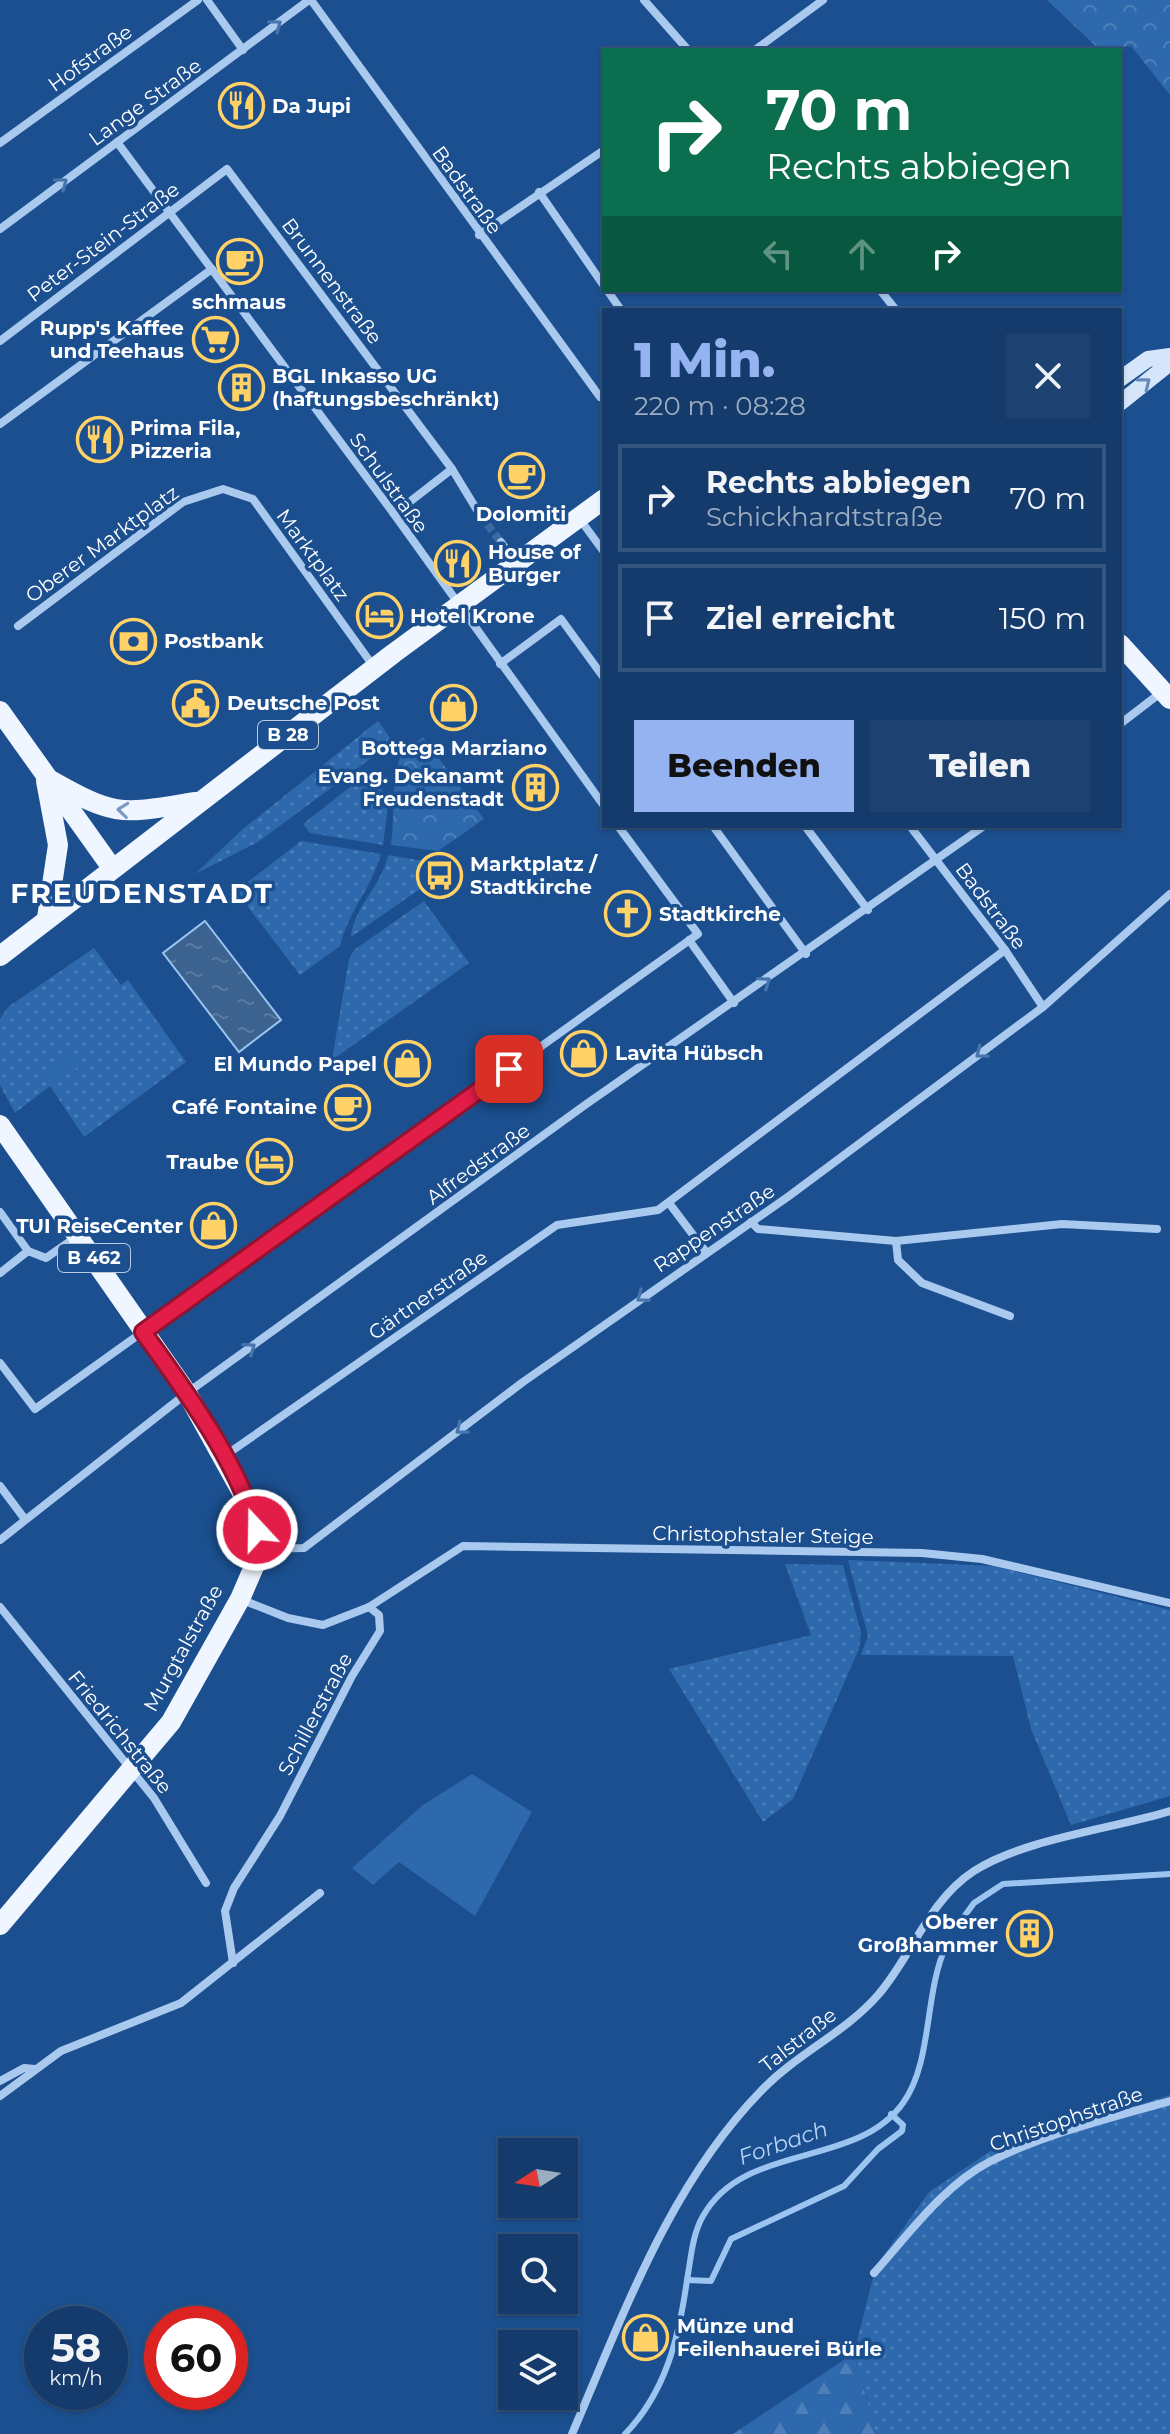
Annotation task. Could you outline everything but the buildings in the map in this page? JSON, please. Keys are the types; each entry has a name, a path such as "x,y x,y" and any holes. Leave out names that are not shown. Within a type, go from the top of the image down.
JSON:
{"main road":[{"path":"1122,378 1148,359 1170,356"},
{"path":"1122,401 1170,363"},
{"name":"B 28","path":"0,711 112,868 602,500"},
{"path":"1122,646 1168,692"},
{"name":"B 28","path":"45,777 99,807 133,813 200,802"},
{"name":"B 28","path":"45,777 58,845 47,918"},
{"path":"0,956 112,868"},
{"name":"Murgtalstraße","path":"0,1125 187,1393 250,1507 257,1530 256,1562 240,1599 171,1722 0,1925"}],"street":[{"name":"Hofstraße","path":"0,143 198,0"},
{"path":"207,0 243,50"},
{"name":"Lange Straße","path":"0,229 310,0"},
{"name":"Badstraße","path":"310,0 479,235 602,396"},
{"path":"644,0 686,48"},
{"path":"758,48 823,0"},
{"name":"Schulstraße","path":"117,142 394,514 458,608 602,803"},
{"path":"479,235 602,151"},
{"name":"Peter-Stein-Straße","path":"0,341 227,169"},
{"name":"Brunnenstraße","path":"227,169 452,469 480,515"},
{"path":"539,192 602,284"},
{"path":"0,424 212,269"},
{"path":"882,292 894,308"},
{"path":"394,514 452,469"},
{"name":"Oberer Marktplatz","path":"18,626 183,502 223,489 253,499"},
{"name":"Marktplatz","path":"253,499 375,668"},
{"path":"579,517 602,549"},
{"path":"501,542 517,563"},
{"path":"500,664 561,619 602,675"},
{"path":"1122,723 1168,692"},
{"path":"0,1363 35,1409 698,934 619,828"},
{"path":"714,828 806,954"},
{"path":"806,828 868,910"},
{"name":"Badstraße","path":"912,828 1005,950 1043,1007"},
{"name":"Alfredstraße","path":"0,1540 24,1518 187,1393 585,1105 806,954 981,828"},
{"name":"Rappenstraße","path":"257,1549 304,1548 523,1382 751,1222 1043,1007 1170,894"},
{"path":"689,940 734,1003"},
{"name":"Gärtnerstraße","path":"223,1457 557,1225 658,1210 669,1203 1005,950"},
{"path":"669,1203 706,1252"},
{"path":"0,1212 28,1251 46,1258 78,1236"},
{"path":"751,1222 758,1229 896,1241 984,1229 1062,1224 1157,1229"},
{"path":"896,1241 898,1260 922,1283 1010,1316"},
{"path":"0,1273 28,1251"},
{"path":"0,1486 24,1518"},
{"name":"Christophstaler Steige","path":"369,1607 463,1546 922,1553 982,1559 1170,1603"},
{"name":"Schillerstraße","path":"233,1963 225,1911 234,1888 280,1816 352,1676 380,1631 379,1615 369,1607 323,1625 288,1618 240,1599"},
{"name":"Friedrichstraße","path":"0,1607 154,1798 206,1883"},
{"name":"Talstraße","path":"572,2434 627,2305 686,2189 760,2091 791,2063 867,2007 881,1992 939,1902 973,1871 1023,1850 1170,1811"},
{"path":"0,2096 61,2051 181,2003 320,1893"},
{"path":"0,2081 24,2068 36,2069"},
{"name":"Christophstraße","path":"874,2273 937,2202 988,2162 1092,2123 1170,2101"}],"green space":[{"path":"1047,0 1170,0 1170,95 1131,46 1098,48"},
{"path":"378,721 393,742 258,842 195,874 243,829"},
{"path":"423,737 484,819 438,851 391,845 399,760 405,750"},
{"path":"374,768 388,806 383,845 310,833 303,824"},
{"path":"301,841 381,854 340,946 300,975 236,891"},
{"path":"388,855 453,866 351,937 357,915 380,877"},
{"path":"424,901 469,963 332,1060 349,959 354,950"},
{"path":"94,948 121,985 128,980 186,1062 84,1137 50,1086 15,1113 0,1085 0,1019 8,1007"},
{"path":"68,1052 79,1066 55,1085 44,1071"},
{"path":"848,1560 994,1566 1170,1610 1170,1796 1071,1825 1031,1729 1013,1656 861,1655 868,1636"},
{"path":"785,1564 843,1565 861,1633 859,1649 793,1799 763,1822 669,1669 811,1635"},
{"path":"472,1774 532,1812 475,1916 399,1862 373,1885 352,1868 423,1805"},
{"path":"1170,2095 1170,2434 876,2434 854,2353 876,2266 929,2192 992,2150"},
{"path":"854,2353 876,2434 733,2434"}],"water":[{"path":"205,921 281,1020 239,1052 163,953"}],"waterway":[{"name":"Forbach","path":"963,1918 974,1903 1003,1884 1170,1874"},
{"name":"Forbach","path":"625,2434 651,2400 668,2363 680,2322 694,2239 703,2216 721,2193 745,2176 858,2138 883,2124 903,2103 919,2067 934,1984 946,1946"},
{"path":"687,2280 711,2281 731,2239 844,2186 878,2149 902,2131 903,2125 891,2114"}],"tunnel":[{"path":"480,515 501,542"}],"place":[{"name":"Da Jupi","path":"241,106"},
{"name":"schmaus","path":"239,262"},
{"name":"Rupp's Kaffee und Teehaus","path":"215,340"},
{"name":"BGL Inkasso UG (haftungsbeschränkt)","path":"241,387"},
{"name":"Prima Fila, Pizzeria","path":"99,439"},
{"name":"Dolomiti","path":"521,475"},
{"name":"House of Burger","path":"457,564"},
{"name":"Hotel Krone","path":"379,616"},
{"name":"Postbank","path":"133,641"},
{"name":"Deutsche Post","path":"196,703"},
{"name":"Bottega Marziano","path":"454,708"},
{"name":"Evang. Dekanamt Freudenstadt","path":"535,788"},
{"name":"Marktplatz / Stadtkirche","path":"439,875"},
{"name":"Stadtkirche","path":"628,914"},
{"name":"Lavita Hübsch","path":"584,1053"},
{"name":"El Mundo Papel","path":"408,1064"},
{"name":"Café Fontaine","path":"348,1107"},
{"name":"Traube","path":"270,1162"},
{"name":"TUI ReiseCenter","path":"214,1226"},
{"name":"Oberer Großhammer","path":"1029,1934"},
{"name":"Münze und Feilenhauerei Bürle","path":"646,2337"}],"district":[{"name":"FREUDENSTADT","path":"142,893"}],"route":[{"path":"257,1530 250,1507 187,1393 143,1332 509,1069"}]}
